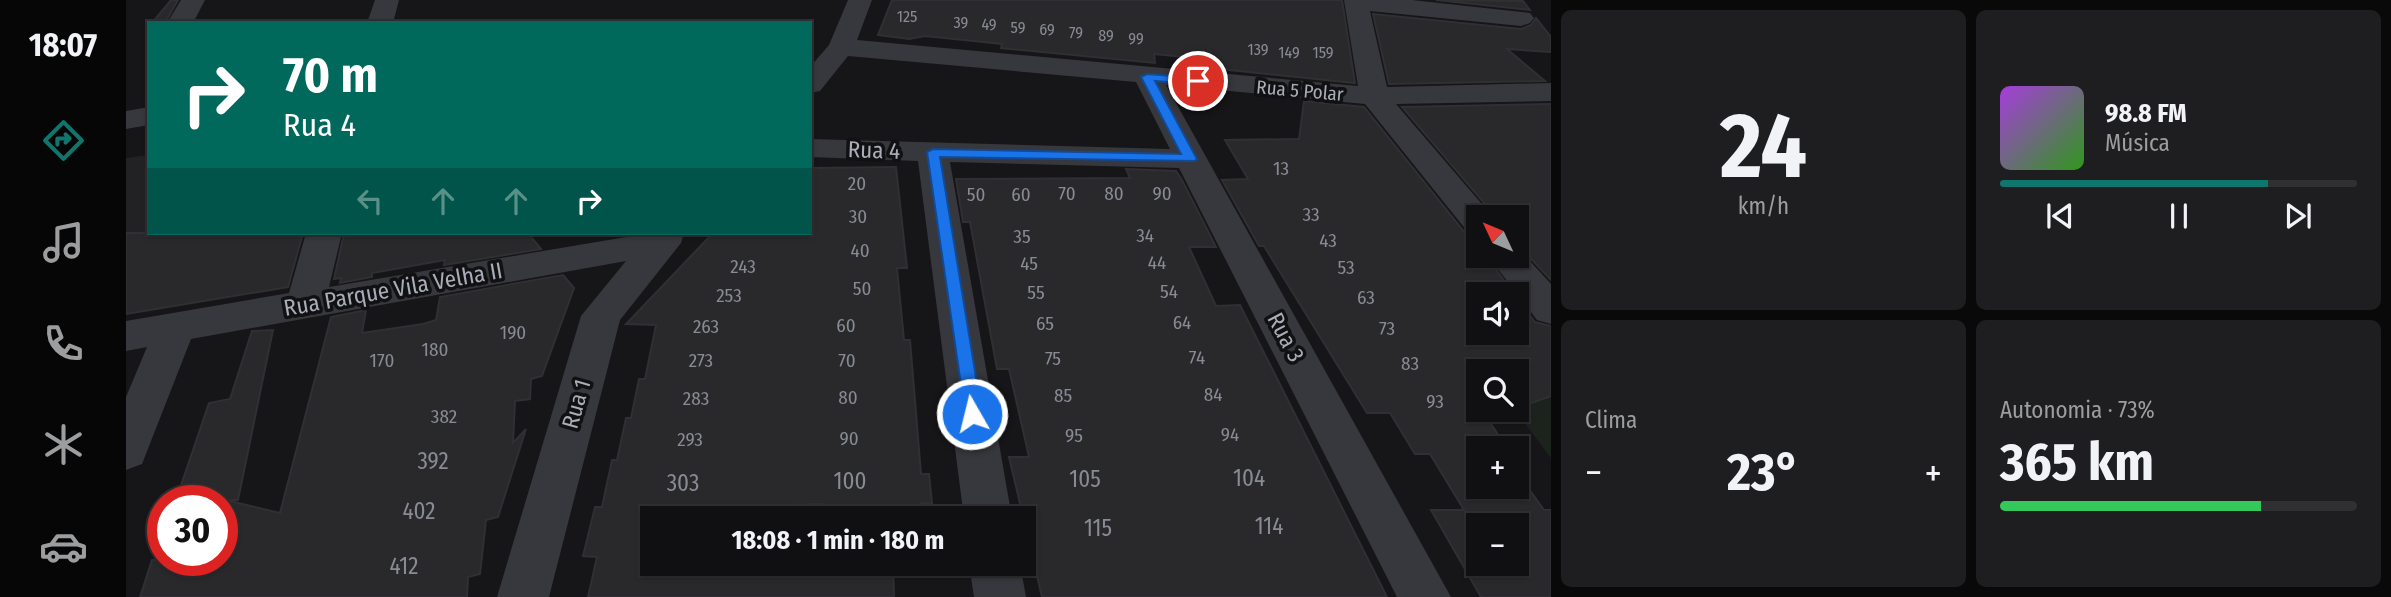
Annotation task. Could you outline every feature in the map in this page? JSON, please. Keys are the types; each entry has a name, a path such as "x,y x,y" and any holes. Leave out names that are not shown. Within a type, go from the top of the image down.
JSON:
{"street":[{"path":"181,21 193,0"},
{"path":"381,21 387,0"},
{"path":"812,81 860,0"},
{"path":"1466,207 1374,96 1357,1 1521,18"},
{"name":"Rua 5 Polar","path":"836,39 1147,77 1374,96 1551,92"},
{"name":"Rua 3","path":"1147,77 1425,597"},
{"path":"1519,92 1551,121"},
{"path":"126,120 147,116"},
{"name":"Rua 4","path":"812,148 1190,159"},
{"path":"933,152 986,506"},
{"path":"306,303 323,235"},
{"name":"Rua Parque Vila Velha II","path":"126,336 665,238"},
{"name":"Rua 1","path":"523,597 601,316 665,238"},
{"path":"1516,268 1551,310"},
{"path":"126,450 177,327"},
{"path":"997,576 1000,597"}],"shaded area":[{"path":"147,155 147,228 126,270 126,158"},
{"path":"1551,392 1551,458 1524,422 1529,422 1529,399"}],"building":[{"path":"171,0 178,0 166,21 154,21"},
{"path":"892,0 1342,0 1355,83 1229,70 1217,66 1216,60 1154,54 1155,63 1001,48 1002,44 925,36 909,39 878,35"},
{"path":"1436,0 1523,1 1530,10"},
{"path":"1373,14 1521,29 1531,25 1536,18 1551,37 1551,52 1507,49 1545,81 1389,84"},
{"path":"1304,101 1364,107 1466,233 1466,268 1495,268 1505,282 1466,282 1466,345 1529,345 1529,314 1535,322 1551,326 1551,396 1529,404 1529,359 1466,359 1466,422 1490,422 1499,436 1466,436 1466,499 1529,499 1529,489 1544,510 1551,510 1551,597 1481,597 1469,576 1529,576 1529,513 1466,513 1466,571 1431,510 1464,510 1430,454 1415,454 1390,413 1367,413 1264,246 1259,246 1222,180 1248,179 1225,140 1299,139"},
{"path":"1551,104 1551,280 1530,258 1530,205 1486,205 1402,107"},
{"path":"896,167 907,268 897,268 904,340 910,340 921,474 929,474 932,503 921,503 921,506 640,506 640,576 893,576 894,597 588,597 597,557 583,556 595,507 602,507 612,460 617,460 626,418 631,418 639,379 645,379 656,325 626,324 711,235 812,235 812,168"},
{"path":"1126,169 1176,171 1182,180 1216,247 1189,247 1216,306 1240,305 1387,597 1042,597 1036,572 1036,506 1021,506 1009,457 1029,457 1009,369 997,369 970,222 963,222 956,179 1130,178"},
{"path":"126,233 302,235 288,287 126,314"},
{"path":"344,235 530,235 541,249 444,265 445,260 372,273 372,277 340,283 341,278 334,279"},
{"path":"563,275 574,288 542,376 531,379 530,399 515,401 513,443 526,429 498,517 486,520 480,574 468,577 467,597 140,597 147,575 238,576 238,503 280,513 331,317 366,310 362,333 423,324 436,320 440,297"},
{"path":"273,330 238,500 238,485 181,485 209,403 230,399 252,331"}],"route":[{"path":"972,414 933,152 1190,159 1147,77 1198,81"}]}
